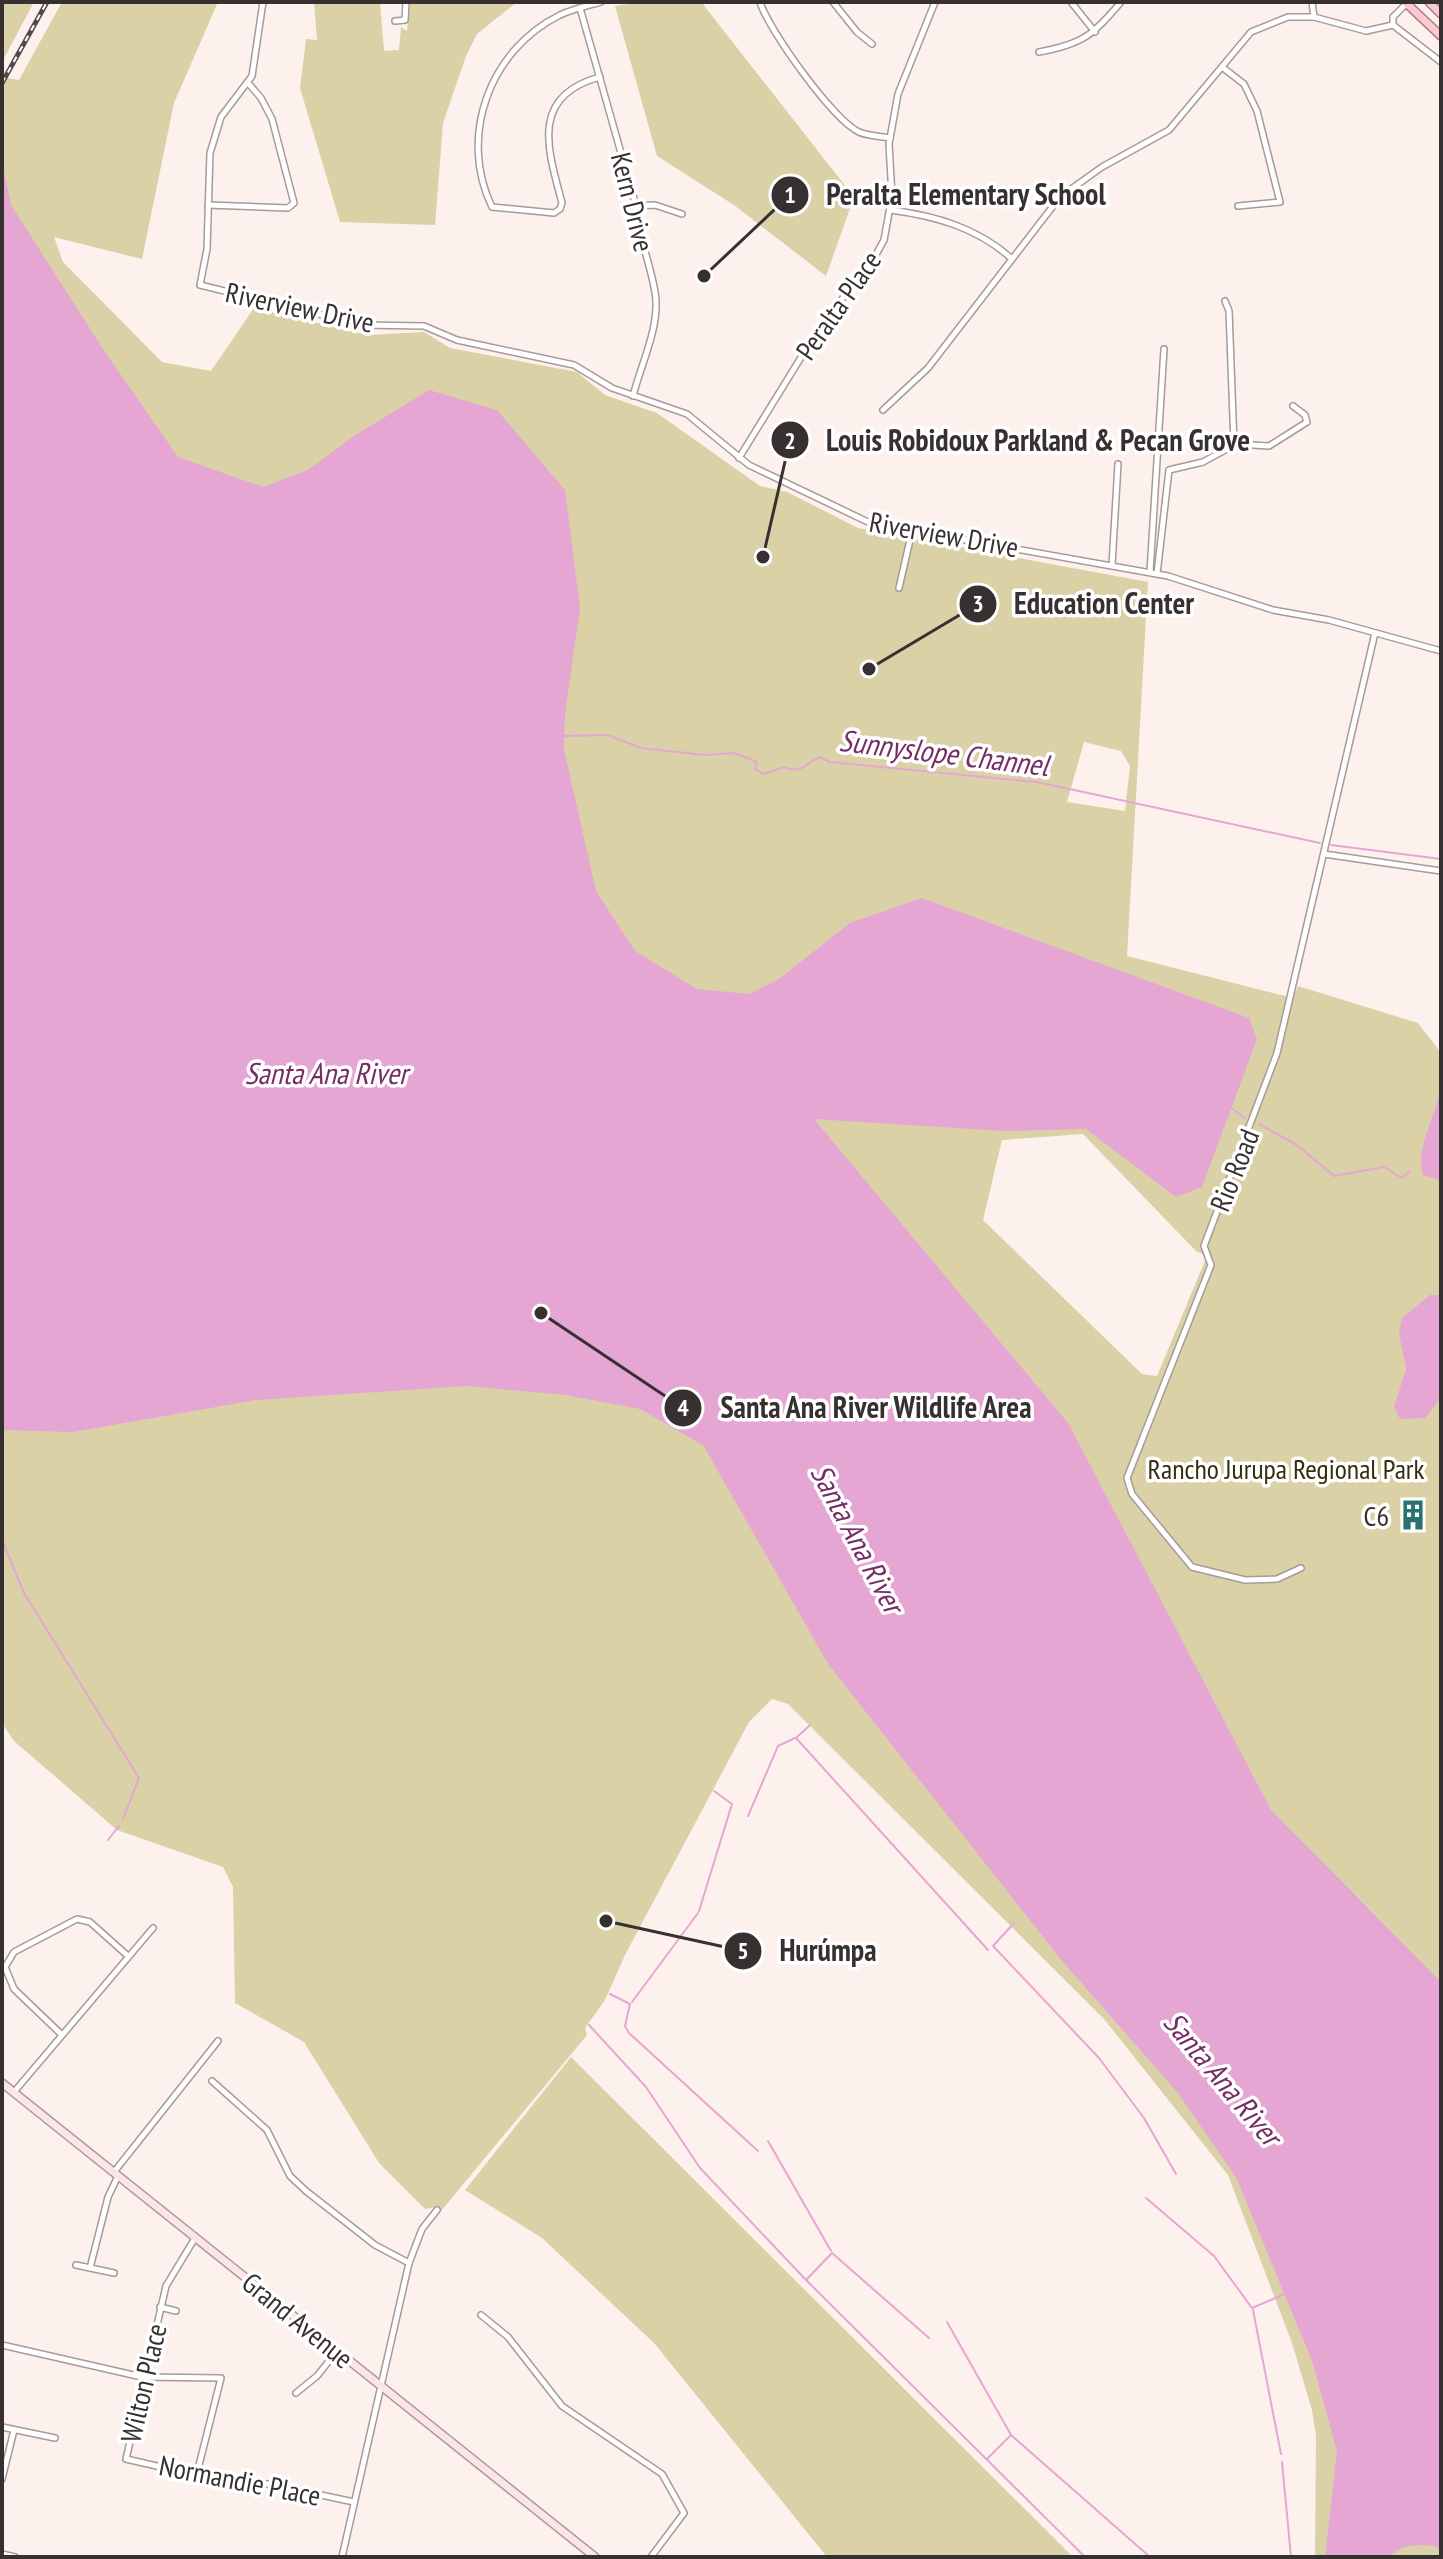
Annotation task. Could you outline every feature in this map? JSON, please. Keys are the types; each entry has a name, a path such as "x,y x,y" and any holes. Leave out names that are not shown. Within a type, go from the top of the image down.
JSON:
{"main road":[{"path":"1406,2 1441,36"},
{"path":"1429,2 1441,14"}],"street":[{"path":"248,83 261,98 272,119 294,203 286,208 208,205 214,134 228,106 248,83 263,2"},
{"path":"395,21 405,20 406,2"},
{"path":"600,77 569,90 550,121 547,150 562,203 560,209 554,213 492,207 477,157 476,139 498,71 512,50 547,22 601,2"},
{"path":"760,2 769,27 842,119 861,133 890,138"},
{"path":"833,2 857,32 872,44"},
{"name":"Peralta Place","path":"739,458 821,325 872,262 884,240 891,210 890,138 898,94 935,2"},
{"path":"1071,2 1096,32"},
{"path":"1039,52 1074,46 1096,32 1121,2"},
{"path":"1312,2 1314,17"},
{"path":"1393,25 1393,17 1406,2"},
{"name":"Kern Drive","path":"580,8 636,206 656,302 633,396"},
{"path":"883,410 928,368 1060,197 1102,167 1169,130 1251,32 1288,17 1314,17 1366,31 1393,25"},
{"path":"1393,25 1441,62"},
{"path":"1222,67 1244,84 1257,111 1280,202 1238,206"},
{"name":"Riverview Drive","path":"208,205 207,249 200,285 363,325 429,327 457,340 574,365 612,388 665,405 698,421 739,458 855,518 912,531 1154,573 1273,610 1441,651"},
{"path":"636,206 655,205 682,214"},
{"path":"891,210 938,218 966,229 1012,259"},
{"path":"1225,301 1229,311 1234,445"},
{"path":"1154,573 1164,349"},
{"path":"1154,573 1167,474 1175,467 1203,462 1234,445 1269,446 1305,423 1307,418 1293,406"},
{"path":"1112,565 1118,464"},
{"path":"1158,473 1167,474"},
{"path":"899,588 912,531"},
{"name":"Rio Road","path":"1301,1568 1277,1579 1245,1580 1192,1567 1132,1494 1127,1478 1211,1265 1204,1246 1269,1080 1375,633"},
{"path":"1324,851 1441,871"},
{"path":"62,2035 14,1989 5,1967 14,1952 77,1919 90,1922 128,1956"},
{"path":"14,2092 75,2024 153,1928"},
{"path":"90,2268 116,2174 218,2041"},
{"path":"212,2081 267,2130 290,2176 306,2191 375,2245 409,2263"},
{"name":"Grand Avenue","path":"2,2083 595,2557"},
{"path":"342,2557 409,2263 422,2229 437,2210"},
{"name":"Wilton Place","path":"126,2459 160,2307 175,2268 195,2238"},
{"path":"76,2265 114,2273"},
{"name":"Wilton Place","path":"160,2307 176,2311"},
{"path":"481,2315 508,2337 562,2406 662,2474 684,2513 651,2557"},
{"path":"2,2345 142,2377 221,2378 197,2473"},
{"path":"296,2393 317,2376 337,2351"},
{"path":"2,2427 55,2438"},
{"path":"2,2479 14,2430"},
{"name":"Normandie Place","path":"126,2459 227,2482 269,2484 354,2502"},
{"path":"2,2554 15,2557"}],"green space":[{"path":"2,2 34,2 2,62"},
{"name":"Rancho Jurupa Regional Park","path":"62,2 218,2 174,103 142,259 54,237 63,262 162,362 211,371 254,308 368,335 424,332 450,348 577,372 605,395 657,413 760,486 787,492 858,528 1148,582 1127,956 1293,998 1298,986 1418,1023 1441,1053 1441,2557 1315,2557 1316,2436 1312,2410 1292,2343 1228,2175 1104,2019 788,1704 772,1699 749,1722 625,1955 605,2000 585,2028 587,2035 441,2211 436,2207 425,2209 379,2163 304,2042 235,2003 233,1887 223,1867 117,1830 14,1741 2,1723 2,77 19,80","holes":["1084,742 1121,751 1130,766 1125,811 1067,802","1083,1134 1196,1251 1207,1256 1157,1376 1142,1374 983,1220 1002,1140"]},
{"path":"314,2 380,2 384,51 399,50 401,27 407,31 410,2 517,2 477,34 466,56 443,123 435,225 340,222 300,88 306,39 317,40"},
{"path":"643,2 702,3 854,197 826,276 734,205 657,156 615,6"},
{"path":"571,2057 1073,2557 827,2557 654,2343 542,2238 465,2190"}],"water":[{"name":"Santa Ana River","path":"2,162 11,205 105,352 178,457 263,487 308,470 354,436 429,390 497,410 565,490 580,608 565,714 564,749 596,891 635,951 697,989 749,994 779,979 850,923 922,898 1249,1018 1257,1039 1202,1187 1176,1197 1086,1129 1003,1131 814,1119 1068,1423 1271,1810 1441,1982 1441,2548 1413,2545 1389,2557 1325,2557 1337,2451 1312,2361 1237,2179 1178,2093 1063,1962 828,1664 703,1445 640,1409 565,1395 467,1386 256,1400 73,1432 2,1430"},
{"path":"1441,1080 1441,1181 1423,1175 1421,1165 1423,1146"},
{"path":"1430,1295 1441,1295 1441,1398 1425,1418 1400,1419 1394,1407 1406,1369 1399,1333 1402,1318"}],"waterway":[{"name":"Sunnyslope Channel","path":"563,736 608,735 641,748 705,755 734,753 757,762 755,769 763,774 784,767 800,769 821,757 829,762 1037,782 1320,843"},
{"name":"Sunnyslope Channel","path":"1331,845 1441,859"},
{"path":"1230,1107 1245,1118"},
{"path":"1259,1124 1297,1145 1334,1176 1384,1167 1402,1178 1410,1171"},
{"path":"2,1540 24,1593 139,1778 123,1819"},
{"path":"810,1725 796,1738 988,1950"},
{"path":"748,1816 778,1746 795,1738"},
{"path":"699,1911 732,1804 714,1791"},
{"path":"108,1840 119,1826"},
{"path":"632,2002 698,1913"},
{"path":"1014,1923 993,1946 1099,2058 1144,2118 1176,2174"},
{"path":"610,1994 630,2004 625,2026 629,2033 758,2151"},
{"path":"589,2025 646,2087 700,2168 806,2280 1085,2557"},
{"path":"768,2141 831,2251"},
{"path":"1146,2198 1214,2256 1252,2308 1285,2294"},
{"path":"806,2280 832,2253 929,2338"},
{"path":"1253,2310 1281,2454"},
{"path":"947,2322 1011,2435"},
{"path":"987,2459 1011,2435 1150,2557"},
{"path":"1282,2462 1291,2557"}],"railway":[{"path":"2,83 47,2"}],"place":[{"name":"Peralta Elementary School","path":"704,276"},
{"name":"Louis Robidoux Parkland & Pecan Grove","path":"763,557"},
{"name":"Education Center","path":"869,669"},
{"name":"Santa Ana River Wildlife Area","path":"541,1313"},
{"name":"C6","path":"1413,1515"},
{"name":"Hurúmpa","path":"606,1921"}]}
